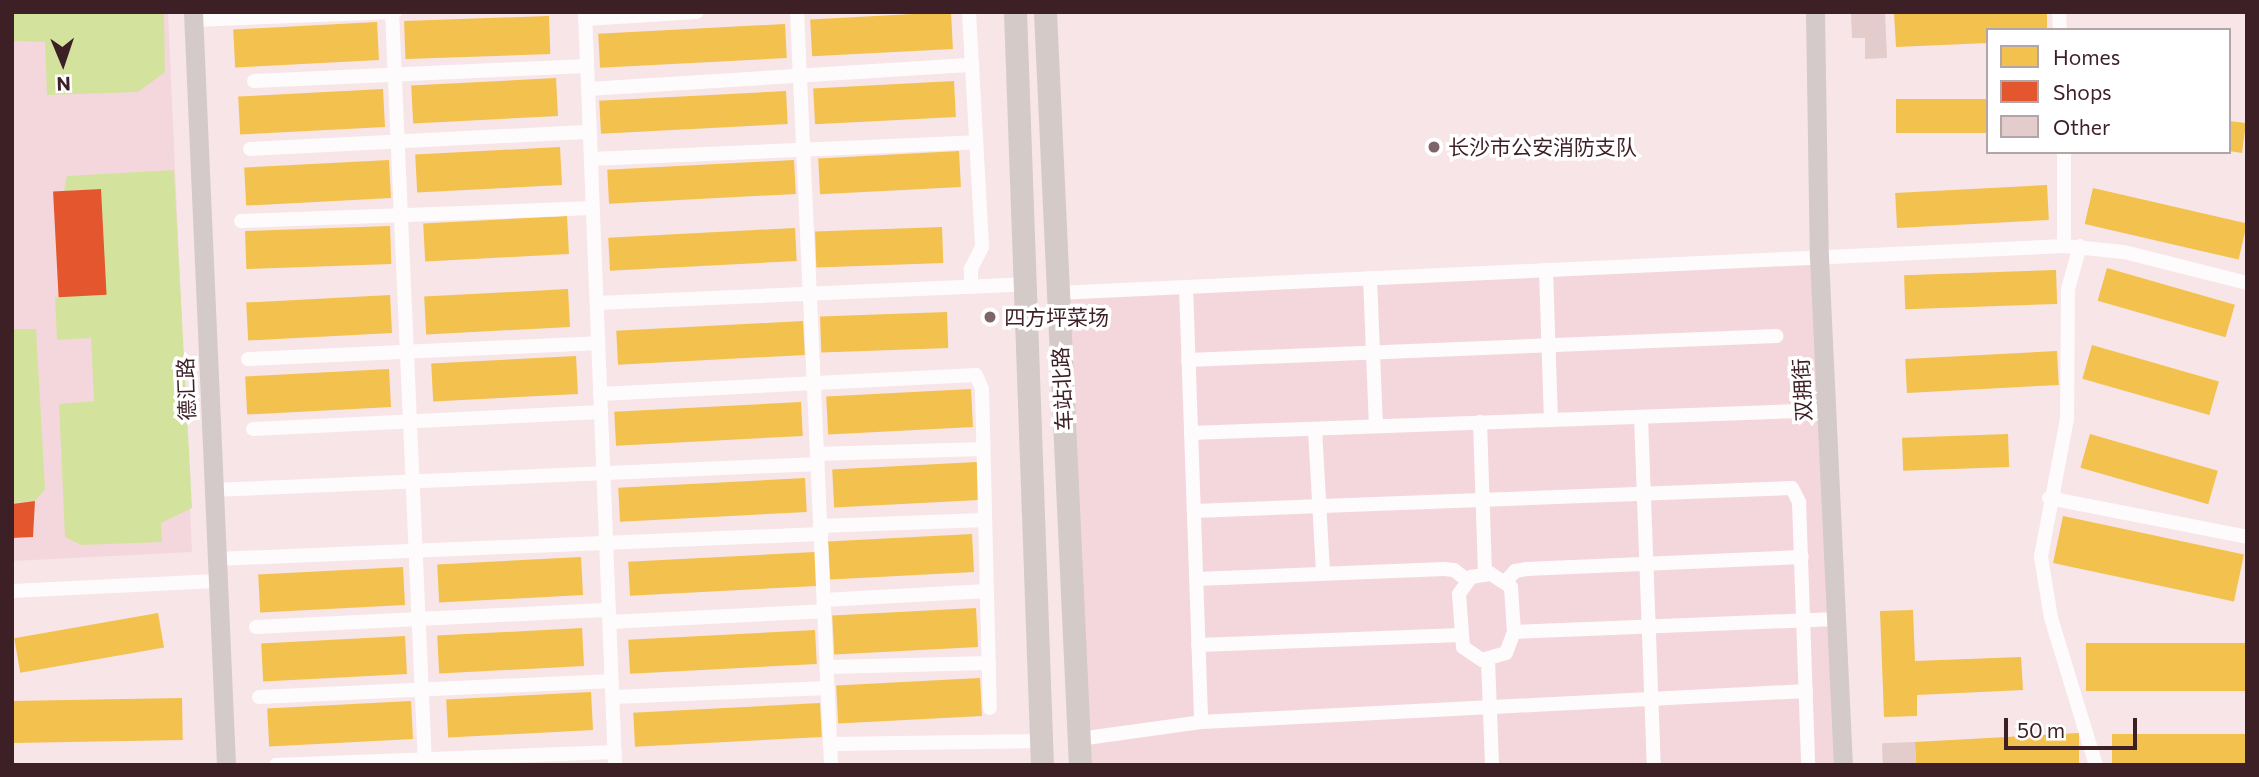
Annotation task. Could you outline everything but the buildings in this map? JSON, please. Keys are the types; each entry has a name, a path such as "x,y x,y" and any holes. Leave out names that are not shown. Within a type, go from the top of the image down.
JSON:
{"main road":[{"name":"车站北路","path":"1015,12 1042,765"},
{"name":"车站北路","path":"1045,12 1080,765"}],"street":[{"path":"193,16 393,12 425,761"},
{"path":"276,765 615,758 585,16 697,12"},
{"path":"797,12 831,765"},
{"path":"969,12 982,247 971,269 971,287"},
{"name":"双拥街","path":"1815,12 1818,257 1843,765"},
{"name":"德汇路","path":"193,16 226,765"},
{"path":"588,89 972,65"},
{"path":"254,81 587,66"},
{"path":"250,149 590,132"},
{"path":"591,159 976,142"},
{"path":"2064,154 2064,246"},
{"path":"242,222 593,208"},
{"path":"1057,293 2064,246 2124,253 2247,283"},
{"path":"2080,246 2068,289 2067,419 2049,498 2041,557 2043,586 2096,765"},
{"path":"1546,270 1551,420"},
{"path":"1370,278 1376,426"},
{"path":"597,303 1025,284"},
{"path":"1186,287 1201,722"},
{"path":"1188,360 1777,336"},
{"path":"248,359 598,343"},
{"path":"600,394 976,375 982,389 990,708"},
{"path":"1191,433 1826,410"},
{"path":"253,429 601,412"},
{"path":"1642,416 1654,765"},
{"path":"1480,422 1485,575"},
{"path":"1315,429 1323,574"},
{"path":"213,491 604,474 983,449"},
{"path":"1194,511 1483,497 1792,488 1800,502 1808,765"},
{"path":"2049,498 2247,537"},
{"path":"216,559 606,544 985,520"},
{"path":"1507,580 1515,571 1526,569 1802,557"},
{"path":"1196,579 1444,569 1454,570 1467,580"},
{"path":"1485,575 1507,580 1513,595 1514,632 1511,649 1488,660 1468,654 1461,635 1460,594 1467,580 1485,575"},
{"path":"12,591 217,581"},
{"path":"256,627 824,606 987,591"},
{"path":"1514,632 1836,619"},
{"path":"1198,645 1461,635"},
{"path":"1488,660 1492,765"},
{"path":"827,667 989,663"},
{"path":"259,696 611,681"},
{"path":"613,697 828,688"},
{"path":"1079,739 1201,722 1805,691"},
{"path":"830,744 1040,741"}],"shaded area":[{"path":"12,12 168,12 192,552 12,561"},
{"path":"1819,257 1846,765 1082,765 1057,297"}],"green space":[{"path":"12,12 164,12 165,72 138,92 47,95 45,42 14,41"},
{"path":"174,170 192,508 161,523 162,542 81,545 65,537 59,404 94,401 91,338 57,340 55,297 59,298 100,189 64,191 67,176"},
{"path":"12,329 36,329 45,489 35,501 12,503"}],"place":[{"name":"长沙市公安消防支队","path":"1434,147"},
{"name":"四方坪菜场","path":"990,317"}]}
